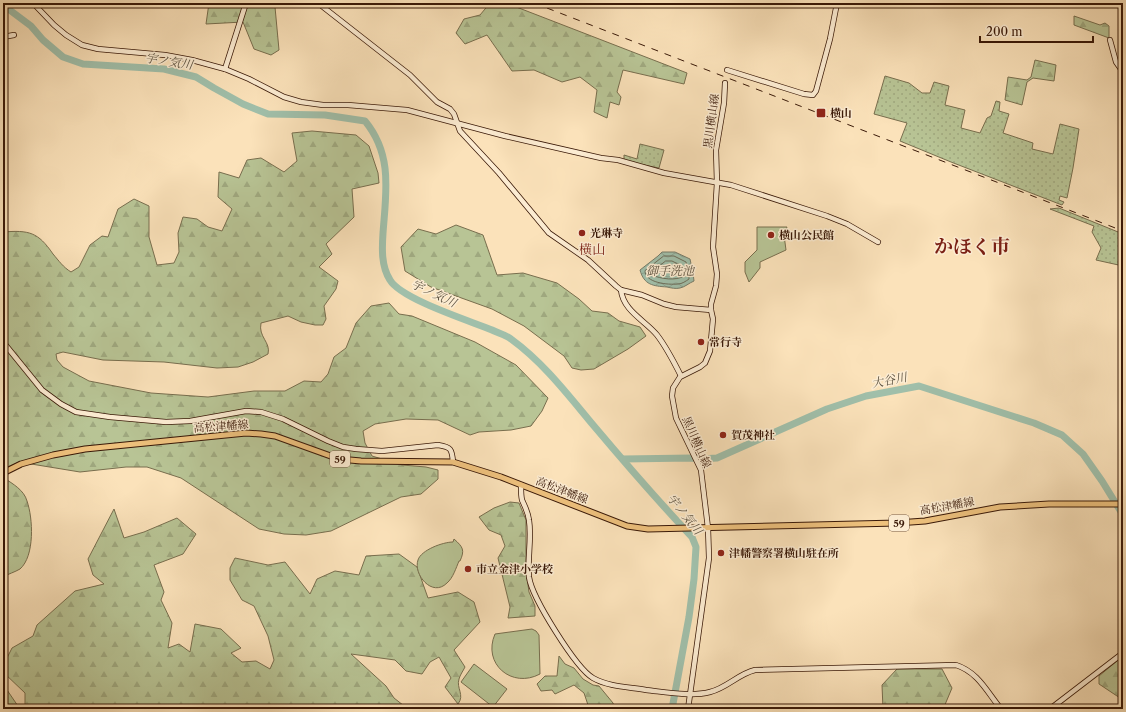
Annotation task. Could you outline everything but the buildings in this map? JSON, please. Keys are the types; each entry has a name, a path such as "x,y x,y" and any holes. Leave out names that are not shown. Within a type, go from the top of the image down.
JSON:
{"main road":[{"name":"高松津幡線","path":"3,473 21,464 53,455 85,449 246,433 275,436 339,459 361,461 453,462 501,477 627,526 648,529 925,522 1000,507 1049,504 1122,504"}],"street":[{"path":"33,3 54,25 82,45 106,50 165,55 225,69 249,79 284,97 301,102 323,105 348,105 407,110 481,130 601,158 618,160 666,173 731,185 826,216 846,224 878,242"},
{"path":"225,69 246,3"},
{"path":"318,3 410,76 437,102 450,109 460,131 499,173 549,233 588,260 621,290 642,295 676,307 711,310"},
{"path":"727,70 804,94 811,95 816,93 830,39 837,3"},
{"path":"3,37 14,35"},
{"path":"1110,40 1116,62 1123,72"},
{"name":"黒川横山線","path":"688,709 708,570 708,528 703,477 698,462 678,422 674,409 673,388 676,380 700,367 705,362 710,351 713,319 711,310 716,280 713,247 717,183 716,142 724,103 726,83"},
{"path":"621,290 625,302 638,318 651,328 658,336 672,356 681,376"},
{"path":"3,342 42,390 61,404 76,412 166,422 190,421 246,411 261,412 283,419 343,447 356,450 382,451 438,445 445,446 450,448 453,462"},
{"path":"521,485 522,499 527,508 529,519 529,573 536,598 569,652 585,672 601,682 611,685 662,692 690,693 710,692 724,687 748,671 755,670 956,665 966,668 978,679 1001,709"},
{"path":"1050,709 1123,653"}],"green space":[{"path":"209,3 273,3 275,7 279,50 271,55 254,49 243,22 206,24"},
{"path":"490,3 506,3 687,73 684,84 623,70 617,92 621,97 619,105 610,102 607,118 594,112 597,90 580,77 562,82 534,70 512,71 487,35 465,44 456,33 464,19 480,15"},
{"path":"1074,16 1100,25 1105,23 1109,26 1109,38 1074,25"},
{"path":"1035,60 1056,65 1054,81 1033,78 1027,82 1022,105 1005,100 1008,77 1027,80 1031,77"},
{"path":"885,76 909,83 922,93 930,93 934,82 949,86 945,105 965,110 961,128 980,133 987,118 991,116 996,101 1000,102 999,111 1009,114 1003,133 1033,143 1032,149 1053,154 1060,124 1079,129 1067,198 1060,196 1059,200 1064,202 1062,205 900,141 907,123 874,114"},
{"path":"312,131 356,135 369,146 378,173 379,183 352,189 354,217 326,244 332,254 319,267 338,281 336,289 324,306 326,319 323,325 301,322 288,316 261,323 261,332 268,346 268,354 253,362 238,367 217,368 164,362 103,360 63,352 56,354 57,360 63,367 89,381 151,393 208,397 254,391 285,391 304,381 321,382 328,374 334,357 346,348 356,323 371,306 389,303 399,314 412,316 475,342 516,365 548,398 542,411 531,426 511,430 479,432 470,435 438,420 406,419 375,424 363,431 365,443 372,456 402,465 426,467 438,470 438,479 421,494 401,497 331,531 306,535 284,534 259,529 181,478 147,467 126,467 80,472 19,462 3,469 3,232 26,232 32,234 43,241 61,264 71,272 79,267 90,245 102,236 108,237 118,209 134,199 149,206 149,237 157,265 174,263 179,252 178,233 183,217 197,219 208,227 222,231 232,209 218,197 219,172 239,178 247,160 261,158 284,172 297,161 292,133"},
{"path":"640,144 664,150 659,168 624,161 624,155 637,159"},
{"path":"1059,208 1123,234 1123,266 1096,260 1101,248 1092,232 1094,226 1050,209"},
{"path":"456,225 483,235 497,275 523,273 557,283 579,299 592,311 608,313 619,321 640,327 646,336 628,349 594,369 581,370 572,368 564,356 524,326 492,309 431,287 405,271 401,247 418,229 436,234"},
{"path":"757,227 787,227 784,235 786,250 760,262 760,268 749,282 745,272 745,262 757,250"},
{"path":"3,475 4,478 18,488 26,497 31,517 31,536 25,563 20,569 3,577"},
{"path":"510,502 519,503 526,520 526,571 529,592 535,606 535,616 508,618 510,607 498,558 505,546 501,535 489,530 479,517 494,508"},
{"path":"114,509 124,538 144,532 177,518 196,534 183,554 154,565 164,592 161,600 172,623 168,648 179,644 190,652 195,624 221,629 241,648 231,653 242,662 256,661 270,669 274,660 268,636 254,606 242,600 230,580 230,568 235,558 268,565 285,562 310,594 317,579 335,571 359,575 366,556 399,554 417,567 428,598 458,592 474,602 480,622 454,650 465,667 458,682 461,695 460,701 458,704 445,687 451,678 439,657 430,662 422,674 406,671 395,660 351,654 386,686 394,698 408,709 25,709 25,693 3,672 3,666 12,648 33,636 37,625 75,591 104,584 93,575 88,559"},
{"path":"454,539 463,551 453,576 441,587 435,588 430,586 418,572 417,566 420,556 438,545 453,542"},
{"path":"532,629 539,635 540,674 529,678 510,676 502,671 496,664 492,645 495,634"},
{"path":"559,656 565,664 574,668 583,679 593,685 599,686 613,703 615,709 584,709 588,705 584,693 574,685 555,694 552,690 541,691 537,684 545,676 557,676"},
{"path":"1123,656 1123,700 1099,684 1099,676"},
{"path":"474,664 507,689 493,707 461,682"},
{"path":"897,669 942,669 952,688 944,707 883,709 882,685"},
{"path":"3,684 5,687 20,709 3,709"}],"water":[{"name":"御手洗池","path":"662,252 675,252 690,259 694,281 680,288 657,286 647,282 640,270"}],"waterway":[{"name":"宇ノ気川","path":"3,5 31,26 43,40 63,57 83,64 164,69 196,77 243,104 268,114 325,115 365,121 374,134 384,161 386,189 382,251 385,269 390,280 407,295 437,309 504,335 523,348 555,380 630,469 692,537 696,547 694,579 689,617 672,709"},
{"name":"大谷川","path":"623,459 717,458 827,409 866,396 919,386 1034,423 1062,435 1083,454 1123,515"}],"railway":[{"path":"534,3 1123,231"}],"place":[{"name":"横山","path":"821,113"},
{"name":"光琳寺","path":"582,233"},
{"name":"横山公民館","path":"771,235"},
{"name":"常行寺","path":"701,342"},
{"name":"賀茂神社","path":"723,435"},
{"name":"津幡警察署横山駐在所","path":"721,553"},
{"name":"市立金津小学校","path":"468,569"}],"district":[{"name":"かほく市","path":"972,246"},
{"name":"横山","path":"592,249"}]}
